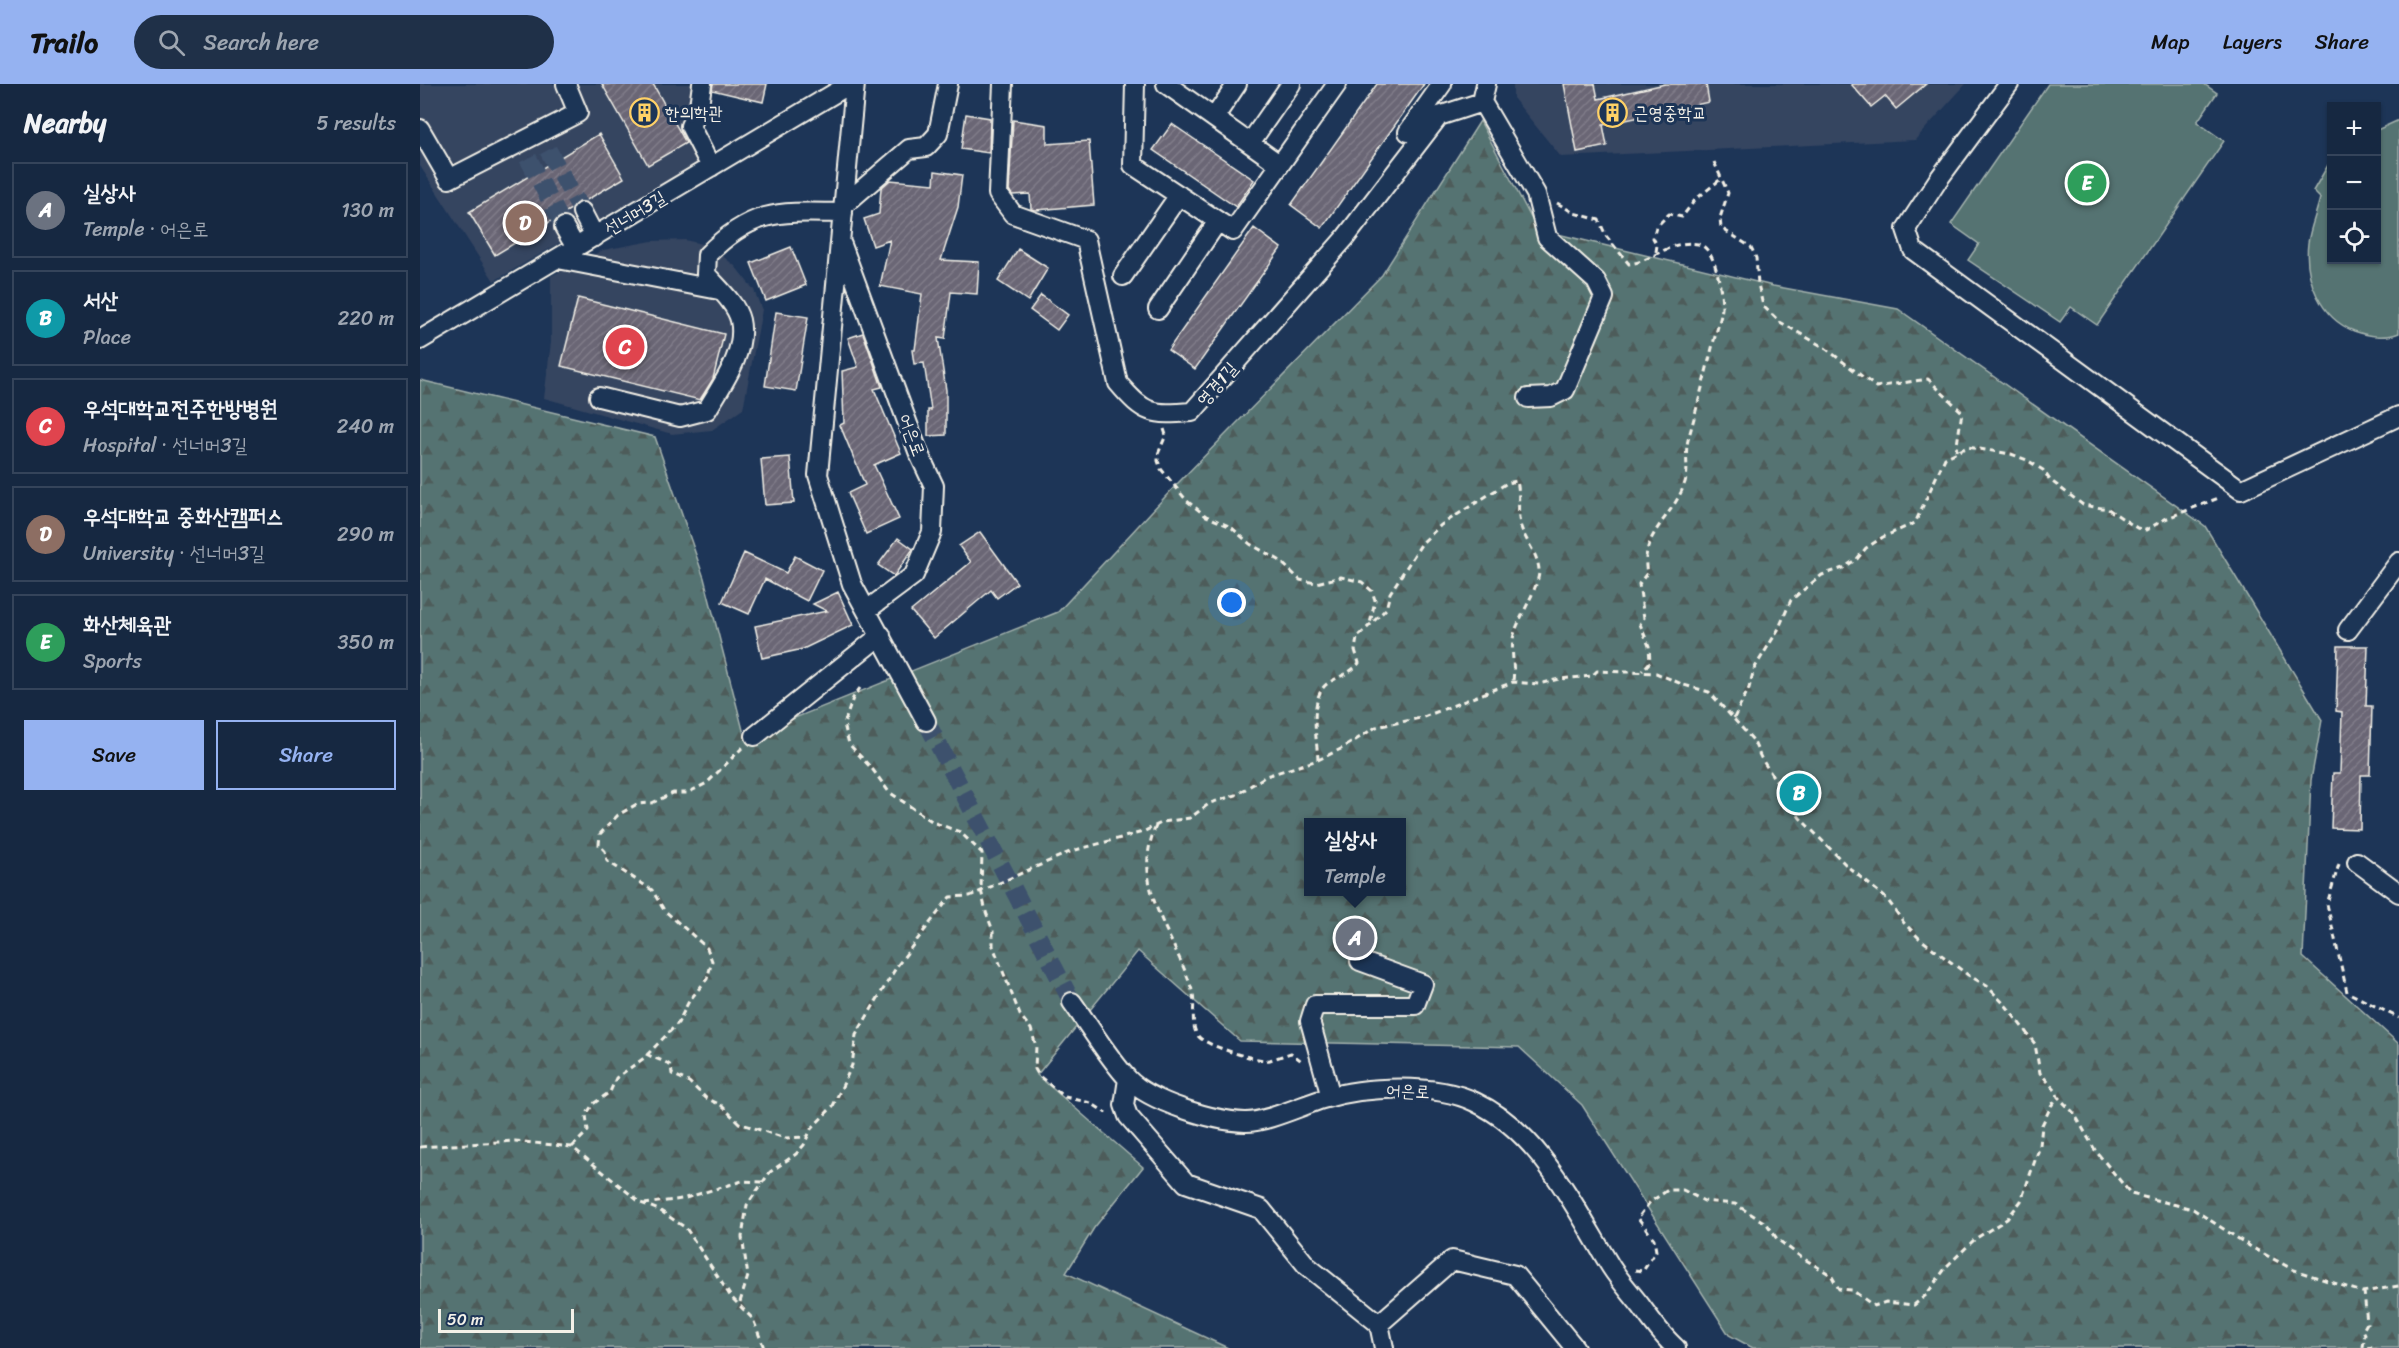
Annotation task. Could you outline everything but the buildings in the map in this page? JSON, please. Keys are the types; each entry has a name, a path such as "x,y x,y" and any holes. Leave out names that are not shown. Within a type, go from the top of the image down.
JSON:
{"street":[{"path":"420,129 449,179 543,142 578,113 566,84"},
{"path":"702,84 699,106 690,126 711,167"},
{"name":"선너머3길","path":"420,340 850,84"},
{"name":"어은로","path":"855,84 818,475 852,584 926,721"},
{"path":"599,397 680,417 707,410 736,360 740,339 740,319 706,274 707,255 725,236 748,221 787,212 843,209 909,149 926,147 938,134 948,84"},
{"path":"1003,84 998,194 1013,214 1086,240 1118,383 1133,401 1158,415"},
{"path":"1135,84 1133,165 1233,231 1337,84"},
{"path":"1166,84 1279,164"},
{"path":"1214,118 1237,84"},
{"path":"1250,143 1291,84"},
{"path":"1408,132 1442,84"},
{"path":"1486,84 1482,102 1536,194 1547,237 1596,281 1604,297 1565,390 1551,398 1528,399"},
{"path":"2010,84 1938,180 1906,229 1913,250 2241,490 2399,416"},
{"name":"영경1길","path":"1158,415 1192,412 1345,238 1439,116 1482,102"},
{"path":"1123,276 1179,195"},
{"path":"582,212 595,237"},
{"path":"1158,309 1218,221"},
{"path":"564,227 576,249"},
{"name":"어은로","path":"840,241 919,454 934,486 932,532 914,575 867,610"},
{"path":"558,259 719,290"},
{"path":"2348,630 2399,562"},
{"path":"755,736 881,635"},
{"path":"2349,860 2399,893"},
{"path":"1331,1097 1310,1022 1315,1005 1415,1005 1423,984 1360,961"},
{"name":"어은로","path":"1072,1002 1128,1079 1147,1094 1186,1111 1246,1122 1331,1097 1381,1089 1425,1090 1472,1101 1499,1115 1526,1139 1568,1193 1612,1269 1663,1336 1676,1348"},
{"path":"1128,1079 1124,1105 1128,1116 1186,1183 1261,1209 1307,1266 1379,1324 1384,1348"},
{"path":"1379,1324 1452,1260 1515,1275 1575,1348"}],"path":[{"path":"1714,162 1728,193 1720,218 1721,228 1751,247 1756,258 1763,306 1780,322 1825,348 1876,387 1928,379 1962,412 1956,451"},
{"path":"1656,252 1657,245 1653,238 1656,227 1669,214 1682,217 1695,200 1723,178"},
{"path":"1536,194 1574,213 1599,220 1606,237 1629,264 1639,263 1670,246 1699,243 1708,250 1715,264 1722,309 1701,400 1688,442 1686,482 1677,503 1666,520 1655,527 1648,543 1644,562 1647,573 1639,584 1644,618 1641,624 1650,662 1642,671"},
{"path":"1158,415 1166,435 1158,454 1158,461 1171,482 1187,501 1206,516 1231,527 1250,544 1279,560 1300,580 1316,583 1341,577 1362,582 1372,591 1375,600 1369,626"},
{"path":"1734,718 1749,688 1754,669 1778,630 1791,600 1822,575 1843,568 1857,559 1866,548 1883,537 1916,524 1945,458 1956,451 1967,447 2011,454 2027,460 2043,470 2050,480 2083,505 2108,509 2137,528 2146,530 2165,519 2213,502 2224,495"},
{"path":"1318,760 1317,701 1326,684 1351,672 1359,663 1355,650 1357,638 1386,609 1390,593 1422,543 1441,525 1507,483 1517,482 1521,497 1520,526 1532,547 1539,568 1528,606 1513,639 1513,682"},
{"path":"740,1302 748,1276 742,1238 747,1205 770,1172 796,1154 811,1130 833,1106 852,1065 856,1035 897,966 950,897 970,896 1023,875 1072,851 1143,832 1157,824 1190,818 1210,803 1236,795 1266,776 1318,760 1376,727 1421,718 1513,682 1539,684 1559,679 1592,676 1597,671 1656,673 1684,686 1709,692 1753,740 1800,818 1846,866 1887,898 1904,923 1919,938 1968,975 1987,986 2007,1007 2035,1044 2040,1072 2056,1091 2058,1098 2074,1113 2095,1150 2131,1194 2193,1209 2251,1247 2294,1270 2364,1291 2399,1286"},
{"path":"860,688 853,698 844,724 849,744 889,792 933,822 960,832 982,853 981,890 993,931 993,946 1036,1046 1035,1069 1039,1076 1065,1097 1091,1103 1109,1114 1128,1116"},
{"path":"572,1147 588,1131 586,1115 593,1104 610,1092 616,1078 660,1043 685,1014 689,1001 707,980 712,961 707,948 664,910 652,890 607,861 605,851 599,845 600,834 618,815 637,804 652,803 673,793 687,793 707,783 755,736"},
{"path":"1157,824 1149,842 1147,856 1152,896 1160,922 1192,990 1195,1009 1194,1026 1200,1038 1219,1047 1268,1060 1292,1053 1306,1065"},
{"path":"2349,860 2327,904 2348,992 2399,1018"},
{"path":"646,1053 658,1062 666,1062 671,1066 672,1074 689,1082 706,1098 721,1105 739,1123 785,1138 808,1137"},
{"path":"1612,1269 1644,1271 1656,1251 1654,1239 1638,1218 1650,1202 1668,1190 1683,1190 1698,1200 1735,1204 1754,1214 1767,1224 1777,1239 1831,1275 1839,1289 1852,1290 1874,1306 1886,1302 1914,1305 1926,1294 1947,1266 1975,1239 2007,1220 2021,1201 2040,1146 2042,1125 2051,1106 2058,1098"},
{"path":"420,1147 515,1141 557,1143 572,1147 643,1204 659,1210 686,1228 731,1297 740,1302 753,1319 764,1348"},
{"path":"643,1204 682,1199 742,1181 762,1182"},
{"path":"2364,1291 2367,1323 2362,1330 2365,1334 2363,1347 2372,1348"}],"shaded area":[{"path":"420,84 710,84 697,123 715,153 494,281 420,166"},
{"path":"1513,84 1966,84 1915,140 1561,157 1513,98"},
{"path":"685,240 710,246 735,266 754,290 762,310 743,409 712,430 672,434 544,398 551,342 551,276 603,250 652,241"}],"green space":[{"path":"2048,84 2204,84 2217,93 2197,122 2224,141 2097,325 2071,307 2060,322 1968,260 1979,244 1951,224"},
{"path":"2399,120 2399,333 2388,336 2354,331 2332,317 2323,307 2312,283 2307,256 2309,237 2320,198 2313,191 2327,167 2327,264 2381,264 2381,128"},
{"path":"1480,121 1537,229 1773,286 1898,309 2205,526 2322,720 2311,780 2303,957 2399,1044 2399,1348 1753,1348 1729,1335 1582,1105 1519,1047 1240,1041 1138,951 1037,1075 1143,1167 1094,1228 1066,1273 1228,1348 420,1348 420,380 655,437 704,578 745,738 1058,612 1178,483 1382,275"}],"tunnel":[{"path":"548,150 582,212"},
{"path":"528,158 564,227"},
{"path":"926,721 1072,1002"}],"place":[{"name":"한의학관","path":"644,113"},
{"name":"근영중학교","path":"1613,113"},
{"name":"화산체육관","path":"2087,183"},
{"name":"우석대학교 중화산캠퍼스","path":"525,223"},
{"name":"우석대학교전주한방병원","path":"625,347"},
{"name":"서산","path":"1799,793"},
{"name":"실상사","path":"1355,938"}]}
